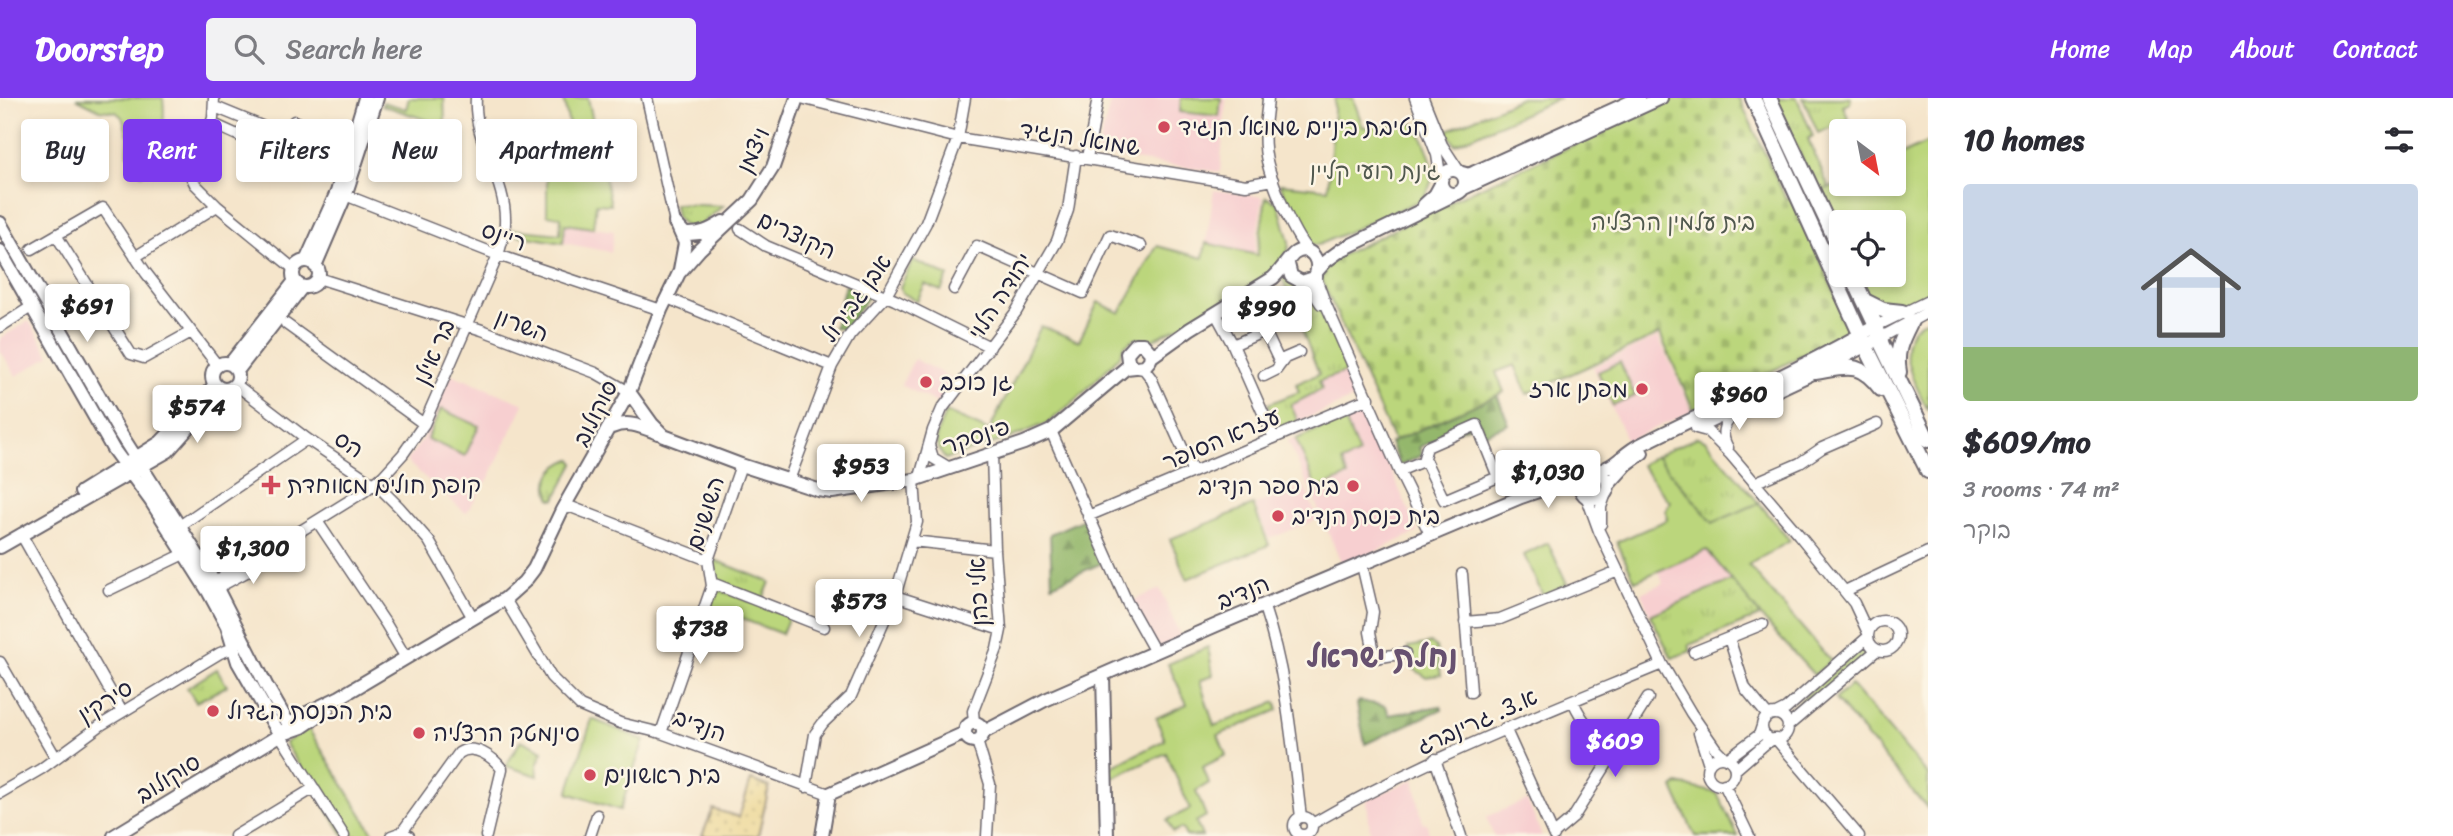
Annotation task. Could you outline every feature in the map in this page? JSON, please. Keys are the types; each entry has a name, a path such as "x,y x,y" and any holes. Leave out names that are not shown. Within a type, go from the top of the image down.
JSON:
{"main road":[{"path":"1750,98 1871,335 1928,471"},
{"path":"1769,98 1829,226"},
{"path":"1858,287 1865,301 1871,335"},
{"path":"1865,301 1906,317 1897,360 1904,409"},
{"path":"1815,372 1849,366 1865,371 1904,409 1928,440"}],"street":[{"path":"341,194 365,98"},
{"path":"194,182 297,279 310,286 313,268 377,98"},
{"name":"בר אילן","path":"476,98 478,119"},
{"path":"647,98 676,223"},
{"name":"ויצמן","path":"679,274 699,250 752,200 773,167 799,98"},
{"name":"שמואל הנגיד","path":"799,98 958,138 1246,185 1273,180"},
{"name":"אבן גבירול","path":"789,481 832,366 850,335 886,296 926,223 958,138 965,98"},
{"name":"יהודה הלוי","path":"806,787 815,734 851,696 895,596 917,522 917,478 942,409 990,347 1039,275 1057,241 1098,98"},
{"path":"1268,98 1265,147 1273,180 1290,219 1309,253 1318,261 1318,285 1399,471 1431,536"},
{"path":"1415,98 1437,155 1441,182 1447,193 1459,191 1466,180 1442,145 1423,98"},
{"path":"1149,351 1248,295 1273,278 1299,251 1323,254 1425,205 1435,195 1447,171 1469,175 1639,98"},
{"path":"1248,295 1278,282 1310,280 1326,261 1341,250 1459,191 1661,98"},
{"path":"215,102 281,134 290,131 295,121 312,128 297,162 222,128"},
{"name":"בר אילן","path":"213,588 224,575 374,484 403,454 424,424 498,255 505,231 505,211 495,182"},
{"name":"ריינס","path":"341,194 498,255 664,304 832,366"},
{"path":"135,257 217,206"},
{"path":"0,547 139,463 225,386 238,378 191,332 135,257 103,208 32,248"},
{"name":"ויצמן","path":"676,223 685,234 694,235 738,214"},
{"path":"1290,219 1294,244 1289,260 1289,272 1312,290 1342,337"},
{"path":"0,223 5,238 68,346 139,463 181,525 269,691 314,788 344,836"},
{"name":"ויצמן","path":"636,376 664,304 679,274 685,253 685,243 676,223"},
{"name":"הקוצרים","path":"740,229 766,246 886,296 990,347"},
{"path":"55,235 131,354 144,358 191,332"},
{"path":"954,289 977,246 1083,293 1110,235 1141,246"},
{"path":"0,251 126,470 136,480 213,588 238,662 286,728"},
{"path":"225,386 212,374 228,367 297,279 299,263 313,268"},
{"name":"השרון","path":"313,268 596,373 630,394"},
{"path":"1735,770 1716,749 1691,713 1662,664 1580,482 1584,475 1604,470 1636,447 1871,335 1906,317 1928,301"},
{"path":"0,327 31,307"},
{"path":"1906,317 1928,312"},
{"path":"1216,314 1233,345 1274,438"},
{"path":"1233,345 1287,317"},
{"path":"286,324 424,424"},
{"path":"1264,328 1280,363"},
{"path":"1584,495 1596,500 1634,458 1815,372 1871,335"},
{"path":"1149,351 1135,344 1127,353 1128,361 1144,369 1151,378 1192,472"},
{"path":"1136,367 1148,363 1149,351"},
{"path":"1264,376 1276,370 1284,358 1299,352"},
{"name":"פינסקר","path":"1099,389 1127,353"},
{"name":"פינסקר","path":"630,394 664,436 741,465 832,492 917,478 992,454 1051,431 1121,371 1129,366 1136,367"},
{"name":"סוקולוב","path":"566,508 630,394 636,376"},
{"name":"הס","path":"225,386 374,484 399,507 429,541 473,618"},
{"name":"סוקולוב","path":"286,728 306,724 505,600 526,584 541,564 566,508 630,394"},
{"name":"עזרא הסופר","path":"1088,516 1369,398"},
{"path":"1731,455 1723,439 1723,430 1731,417 1742,407"},
{"path":"612,427 632,424 664,436"},
{"path":"1754,483 1800,463 1822,448 1877,424"},
{"path":"1399,471 1420,463 1427,447 1477,425 1498,477 1444,500 1424,458"},
{"path":"1696,428 1707,431 1731,455 1845,591 1854,603 1870,644 1877,650"},
{"path":"1051,431 1127,602 1155,652"},
{"path":"181,525 307,439"},
{"path":"929,445 933,458 948,467"},
{"name":"אלי כהן","path":"978,732 973,711 997,649 1001,630 992,454"},
{"name":"השושנים","path":"661,733 711,586 708,559 741,465"},
{"path":"1597,471 1604,474 1608,489 1601,507 1604,538"},
{"name":"הנדיב","path":"978,732 1155,652 1521,497 1584,475"},
{"name":"הנדיב","path":"1521,497 1540,496 1567,487 1584,495"},
{"path":"566,508 708,559"},
{"path":"317,521 406,658"},
{"path":"24,532 122,712"},
{"path":"912,541 995,550"},
{"path":"1845,591 1928,552"},
{"path":"109,590 186,553"},
{"path":"1362,565 1373,612 1370,632 1375,658 1405,653"},
{"path":"1465,622 1500,620 1618,571"},
{"path":"1462,574 1471,692"},
{"path":"711,586 824,627"},
{"path":"895,596 1001,630"},
{"name":"סוקולוב","path":"114,836 130,832 301,716 505,600"},
{"name":"הנדיב","path":"505,600 551,677 580,706 620,723 661,733 829,794"},
{"path":"1691,713 1703,741 1709,764 1709,778 1716,784 1724,784 1731,780 1735,770 1765,744 1782,738 1787,729 1877,650 1890,649 1897,639 1894,626 1854,603"},
{"path":"1264,607 1288,705 1301,817"},
{"path":"1709,764 1716,758 1726,758 1759,735 1769,718 1786,709 1868,635 1873,625 1884,621"},
{"path":"1694,652 1763,624"},
{"path":"1729,638 1745,688 1769,718"},
{"name":"סירקין","path":"1,791 57,758 122,712 228,648 234,648"},
{"path":"234,648 241,651 262,687 269,691"},
{"path":"0,663 57,758"},
{"name":"א.צ. גרינברג","path":"1312,824 1435,760 1662,664"},
{"path":"1103,675 1107,836"},
{"path":"1506,728 1554,835 1573,818 1648,698"},
{"path":"1573,701 1587,727 1616,749"},
{"path":"1769,718 1783,717 1794,749 1816,785"},
{"path":"1769,718 1764,734 1775,739 1859,836"},
{"path":"822,836 829,794 965,733 967,726 978,732 990,784 987,836"},
{"path":"391,836 405,834 459,753 465,749 480,752 497,762 502,769 486,836"},
{"path":"1435,760 1461,836"},
{"path":"1724,784 1749,836"},
{"path":"235,836 314,788"},
{"path":"590,836 597,815"},
{"path":"1301,817 1308,818 1312,824 1311,831 1304,835 1299,834 1294,827 1301,817"}],"shaded area":[{"name":"חטיבת ביניים שמואל הנגיד","path":"1111,98 1226,98 1220,172 1097,155"},
{"path":"1214,190 1263,197 1254,255 1206,243"},
{"path":"565,224 614,231 611,252 563,243"},
{"path":"29,321 50,356 16,376 0,350 0,338"},
{"name":"מפתן ארז","path":"1658,337 1692,411 1627,441 1593,367"},
{"name":"גן כוכב","path":"914,359 952,378 939,404 901,385"},
{"path":"1348,371 1357,397 1298,422 1291,405 1306,399 1305,396 1319,382"},
{"path":"451,374 524,404 489,478 466,513 406,461 423,439"},
{"name":"בית ספר הנדיב","path":"1364,409 1418,532 1343,566 1288,441"},
{"path":"1304,485 1318,519 1269,539 1255,505"},
{"path":"1707,550 1733,580 1650,615 1641,593 1663,583 1658,571"},
{"path":"1160,589 1183,642 1155,654 1132,601"},
{"path":"1414,779 1423,824 1427,823 1429,836 1373,836 1373,832 1370,832 1367,800"},
{"path":"1527,800 1542,836 1494,836 1486,817"}],"green space":[{"path":"76,98 163,98 164,119 123,120 116,112 100,110"},
{"path":"409,98 444,98 445,119 424,119 382,105 383,102 406,109"},
{"path":"563,98 588,98 593,119 568,119"},
{"path":"1181,98 1221,98 1219,116 1180,112"},
{"name":"גינת רועי קליין","path":"1335,98 1353,98 1363,127 1416,124 1432,162 1432,181 1421,200 1318,245 1309,244 1280,184 1328,189"},
{"path":"1521,98 1560,98 1455,144 1446,131"},
{"name":"בית עלמין הרצליה","path":"1677,98 1739,98 1786,199 1793,196 1829,280 1829,287 1832,287 1848,324 1848,332 1694,411 1660,334 1527,394 1515,365 1496,372 1504,392 1394,441 1321,279 1332,260 1457,198"},
{"path":"1774,98 1797,98 1813,136 1808,139 1829,188 1818,193"},
{"path":"1803,98 1851,98 1850,103 1843,106 1849,119 1829,119 1829,128 1818,133"},
{"path":"1928,142 1928,295 1895,308 1868,298 1862,287 1906,287 1906,210 1829,210 1829,216 1818,193 1829,188 1829,196 1906,196 1906,152"},
{"path":"547,182 606,182 611,205 596,204 593,228 565,224 563,243 511,234 512,229 560,234 561,217 547,215"},
{"path":"1266,197 1278,203 1289,242 1288,251 1276,271 1185,324 1150,341 1135,338 1124,346 1119,357 1078,398 1048,423 945,459 940,452 936,436 946,412 989,431 1041,326 1079,341 1098,302 1120,313 1157,246 1203,258 1206,243 1257,255"},
{"path":"674,204 723,206 698,227 688,229 676,217"},
{"path":"913,260 948,276 941,291 925,284 917,301 902,293 900,287"},
{"path":"1287,275 1318,306 1348,371 1319,381 1322,389 1291,405 1298,422 1278,430 1268,404 1299,392 1296,384 1319,374 1282,277"},
{"path":"845,285 870,294 844,330 834,327"},
{"path":"1928,319 1928,411 1911,374 1906,349 1908,337 1915,327"},
{"path":"1620,362 1635,396 1613,406 1598,372"},
{"path":"1497,395 1509,424 1484,434 1479,422 1419,447 1422,455 1400,466 1390,443"},
{"path":"441,409 479,426 465,456 427,439"},
{"path":"1344,418 1359,454 1342,462 1348,476 1317,489 1296,439"},
{"path":"1697,437 1705,440 1759,503 1713,523 1656,456"},
{"path":"1656,456 1713,523 1759,503 1790,541 1748,565 1831,661 1814,675 1764,620 1707,550 1635,581 1617,542 1667,520 1666,510 1670,502 1641,465"},
{"path":"571,459 574,464 555,499 551,499 548,486 551,474"},
{"path":"1253,505 1269,545 1187,579 1170,539"},
{"path":"1084,519 1102,563 1052,585 1050,534"},
{"path":"1548,543 1567,584 1543,596 1524,555"},
{"path":"715,560 770,582 763,599 717,580 712,571"},
{"path":"1733,580 1762,615 1689,645 1691,651 1672,658 1650,615"},
{"path":"716,589 789,616 782,634 710,607"},
{"path":"1431,643 1436,647 1441,675 1426,677 1411,667 1408,647"},
{"path":"1208,647 1213,675 1200,681 1214,726 1276,702 1278,710 1218,735 1226,755 1203,767 1209,783 1196,791 1206,816 1196,822 1202,836 1186,836 1182,828 1173,832 1167,820 1190,809 1166,753 1110,779 1109,768 1165,740 1156,718 1187,704 1168,664"},
{"path":"1861,648 1866,654 1795,715 1790,709"},
{"path":"217,669 227,686 196,702 187,688"},
{"path":"1851,685 1928,775 1928,809 1835,699"},
{"path":"1359,701 1386,706 1389,715 1441,706 1442,709 1365,744 1357,704"},
{"path":"592,719 644,740 620,810 568,793"},
{"path":"308,728 375,836 344,836 285,743"},
{"path":"521,740 543,751 537,765 538,776 506,766"},
{"path":"1678,784 1717,793 1738,836 1695,836 1673,788"}],"sand":[{"path":"751,780 769,787 758,836 702,836 713,809 739,817"}],"place":[{"name":"חטיבת ביניים שמואל הנגיד","path":"1164,127"},
{"name":"גן כוכב","path":"926,382"},
{"name":"מפתן ארז","path":"1642,389"},
{"name":"קופת חולים מאוחדת","path":"271,485"},
{"name":"בית ספר הנדיב","path":"1353,486"},
{"name":"בית כנסת הנדיב","path":"1278,516"},
{"name":"בית הכנסת הגדול","path":"213,711"},
{"name":"סינמטק הרצליה","path":"419,733"},
{"name":"בית ראשונים","path":"590,775"}],"district":[{"name":"נחלת ישראל","path":"1382,657"}]}
